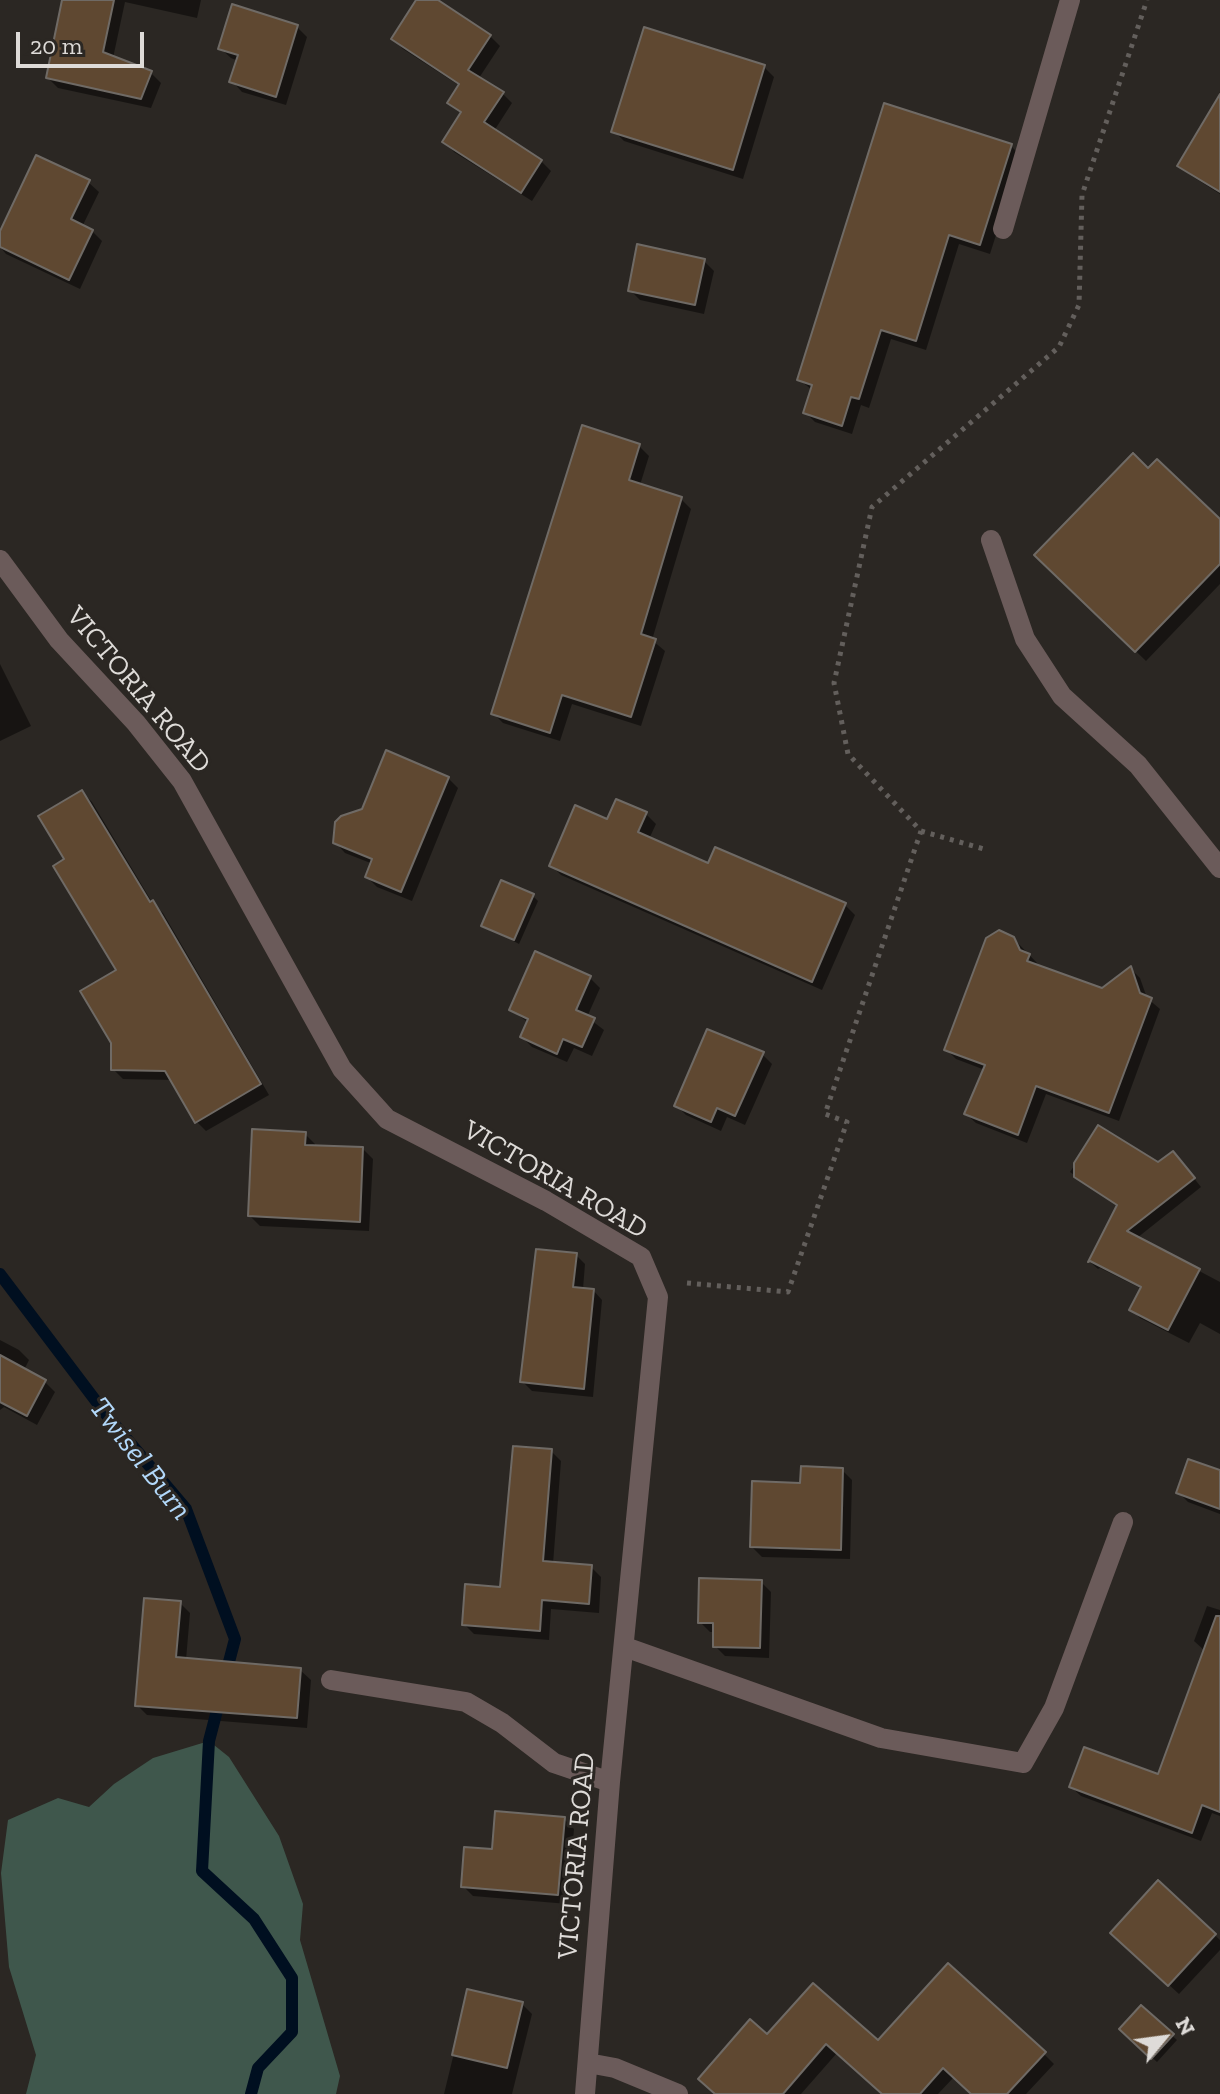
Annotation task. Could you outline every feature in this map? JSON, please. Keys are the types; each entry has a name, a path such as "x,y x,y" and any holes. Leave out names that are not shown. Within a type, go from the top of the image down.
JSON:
{"street":[{"path":"1003,229 1070,0"},
{"path":"991,540 1025,639 1062,696 1138,765 1220,868"},
{"name":"VICTORIA ROAD","path":"0,560 59,640 136,723 182,781 342,1069 387,1119 546,1201 641,1257 658,1297 610,1782 585,2094"},
{"path":"625,1647 881,1738 1023,1763 1054,1708 1123,1522"},
{"path":"331,1680 466,1702 502,1723 554,1763 610,1782"},
{"path":"588,2063 615,2068 678,2094"}],"path":[{"path":"984,849 921,831 848,754 834,683 872,507 1059,347 1079,305 1082,195 1147,0"},
{"path":"651,1279 788,1292 847,1122 825,1114 921,831"}],"green space":[{"path":"209,1741 229,1757 279,1836 303,1904 300,1940 340,2076 336,2094 26,2094 36,2055 9,1967 1,1873 8,1820 58,1798 89,1807 114,1784 153,1758"}],"building":[{"path":"62,0 114,0 103,52 152,71 141,99 46,78"},
{"path":"416,0 438,0 491,35 468,70 504,92 484,122 542,160 521,193 442,142 461,112 447,103 459,84 391,39"},
{"path":"232,4 298,25 276,97 229,82 238,55 218,49"},
{"path":"644,27 765,65 733,170 611,132"},
{"path":"1220,94 1220,192 1177,166"},
{"path":"884,103 1012,144 980,245 949,235 916,341 881,330 859,399 851,397 842,426 803,413 812,385 797,380"},
{"path":"36,155 90,180 71,219 93,230 69,280 0,247 0,231"},
{"path":"637,244 705,259 695,305 628,291"},
{"path":"582,425 640,444 629,480 682,497 641,634 656,639 631,717 562,695 550,733 491,714"},
{"path":"1133,453 1148,468 1157,459 1220,519 1220,564 1135,652 1034,555"},
{"path":"386,750 449,777 401,892 365,877 372,859 333,843 335,822 341,816 362,809"},
{"path":"82,790 150,902 153,900 261,1084 195,1123 165,1071 111,1070 111,1043 80,991 116,970 53,866 64,859 38,816"},
{"path":"616,799 647,812 638,832 708,863 715,847 846,903 812,982 549,866 575,805 607,819"},
{"path":"501,880 534,894 514,940 481,926"},
{"path":"999,930 1014,937 1020,950 1030,954 1027,961 1102,988 1131,966 1140,993 1152,998 1109,1113 1036,1086 1018,1135 964,1114 985,1065 944,1050 986,938"},
{"path":"535,951 591,976 576,1010 595,1018 582,1047 563,1039 557,1054 520,1037 528,1019 509,1010"},
{"path":"707,1029 764,1052 735,1116 717,1108 711,1122 674,1106"},
{"path":"1098,1125 1158,1162 1173,1151 1195,1178 1127,1231 1200,1269 1168,1330 1129,1310 1141,1287 1088,1262 1117,1205 1074,1177 1074,1163"},
{"path":"252,1129 306,1132 305,1145 363,1147 360,1222 248,1216"},
{"path":"536,1249 577,1253 573,1287 594,1289 584,1389 520,1382"},
{"path":"0,1355 46,1380 27,1416 0,1402"},
{"path":"513,1446 552,1449 543,1561 592,1565 589,1604 542,1600 540,1631 462,1625 465,1584 500,1587"},
{"path":"1188,1459 1220,1470 1220,1509 1176,1493"},
{"path":"801,1466 843,1468 841,1550 750,1547 752,1481 800,1483"},
{"path":"699,1578 762,1580 760,1648 713,1647 713,1623 698,1623"},
{"path":"144,1598 181,1601 176,1657 301,1668 297,1718 135,1706"},
{"path":"1216,1616 1220,1616 1220,1812 1202,1805 1192,1833 1069,1787 1084,1747 1158,1774"},
{"path":"495,1811 565,1817 558,1895 461,1887 464,1847 492,1849"},
{"path":"1158,1880 1216,1934 1168,1986 1110,1933"},
{"path":"948,1963 1046,2052 1007,2094 971,2094 943,2068 920,2094 882,2094 826,2044 783,2094 715,2094 698,2079 750,2019 767,2034 813,1983 878,2040"},
{"path":"467,1989 523,2002 507,2068 452,2055"},
{"path":"1141,2005 1174,2034 1151,2059 1119,2029"}],"waterway":[{"name":"Twisel Burn","path":"0,1274 108,1417 186,1509 235,1639 225,1677"},
{"name":"Twisel Burn","path":"220,1699 209,1741 202,1871 254,1919 292,1978 292,2032 258,2068 251,2094"}]}
